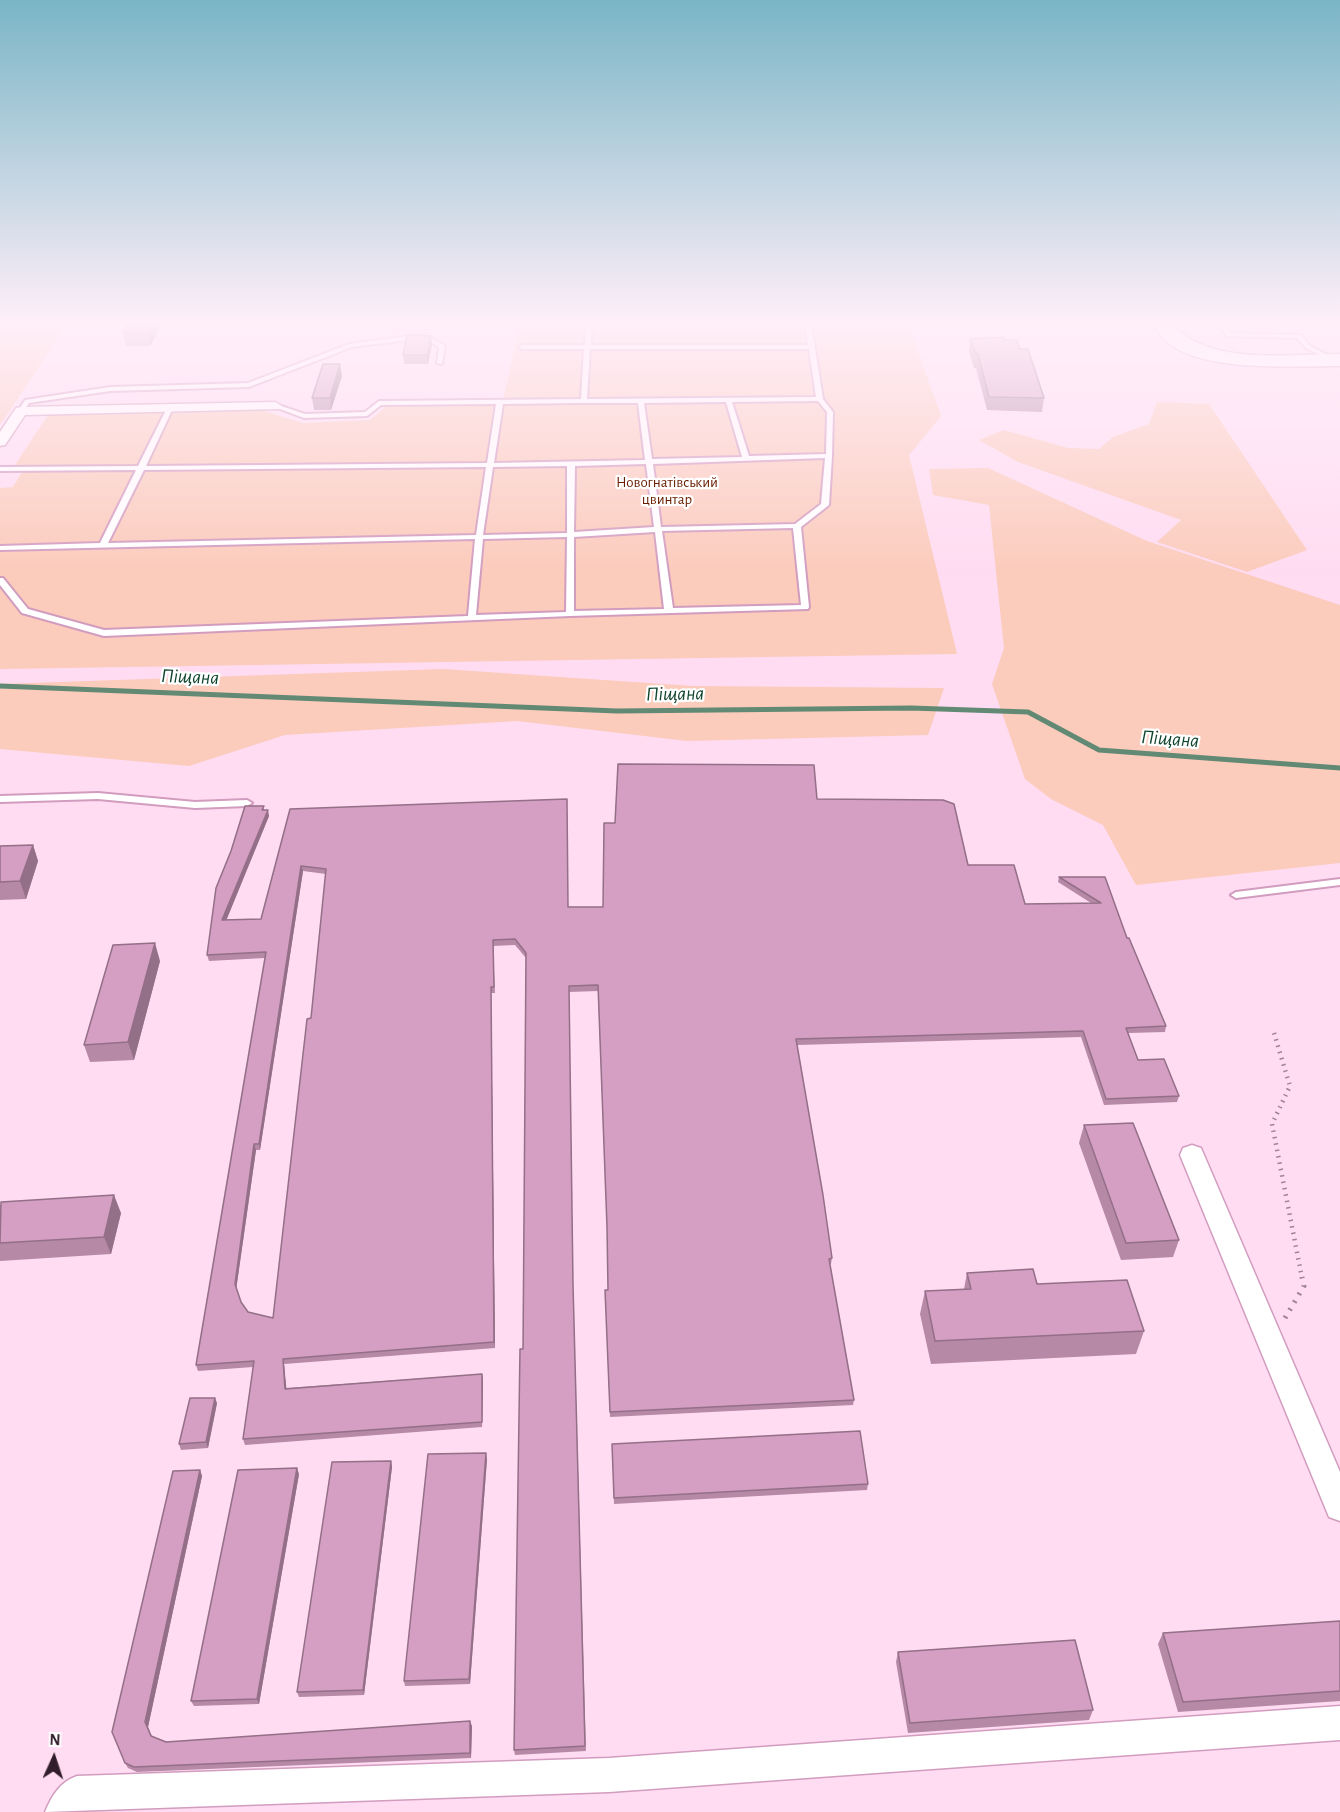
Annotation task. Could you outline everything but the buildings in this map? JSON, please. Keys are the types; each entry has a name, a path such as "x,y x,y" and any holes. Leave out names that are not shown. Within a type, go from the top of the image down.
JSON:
{"street":[{"path":"0,442 21,411 193,408"},
{"path":"1192,1155 1340,1507"},
{"path":"63,1812 77,1793 609,1775 1340,1723"}],"lane":[{"path":"21,411 23,408"},
{"path":"103,546 170,408"},
{"path":"280,408 304,416 367,414 374,408"},
{"path":"472,619 479,537 499,408"},
{"path":"642,408 669,612"},
{"path":"731,408 747,459"},
{"path":"0,548 569,535 659,529 797,526 825,505 830,456 830,412 827,408"},
{"path":"0,469 140,470 571,464 830,456"},
{"path":"570,614 571,464"},
{"path":"0,580 25,611 104,633 805,607 797,526"},
{"path":"0,799 98,796 195,805 247,803"},
{"path":"1236,895 1340,882"}],"path":[{"path":"1271,1342 1304,1286 1272,1124 1290,1086 1274,1033"}],"green space":[{"path":"0,408 12,408 0,425"},
{"name":"Новогнатівський цвинтар","path":"385,408 938,408 941,416 909,455 957,654 0,669 0,488 13,487 26,465 15,465 48,415 261,410 303,423 370,420"},
{"path":"1155,408 1211,408 1307,550 1247,572 1157,542 1181,520 1018,462 979,440 1004,430 1068,448 1099,449 1113,437 1149,424"},
{"path":"988,468 1147,541 1340,605 1340,863 1136,885 1103,825 1051,799 1025,779 992,684 1004,648 989,505 933,495 929,469"},
{"path":"443,669 692,686 944,688 928,735 687,741 517,721 285,735 189,766 0,749 0,684"}],"waterway":[{"name":"Піщана","path":"0,686 617,711 911,708 1028,712 1099,750 1340,768"}]}
